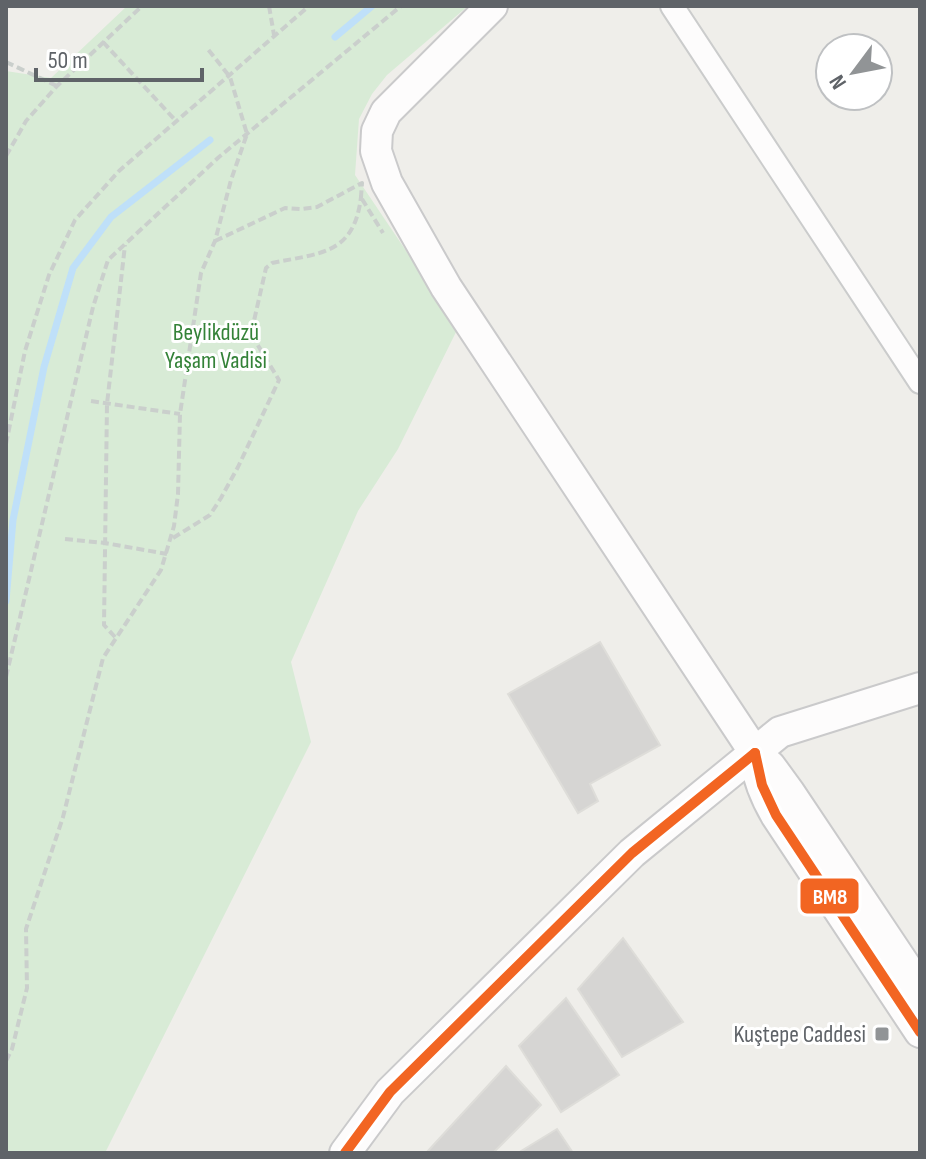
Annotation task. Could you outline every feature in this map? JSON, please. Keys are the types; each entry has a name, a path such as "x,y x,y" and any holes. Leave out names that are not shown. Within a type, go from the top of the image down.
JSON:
{"street":[{"path":"492,6 386,112 377,131 376,151 387,183 446,287 755,753 770,766 789,792 920,988"},
{"path":"672,6 920,382"},
{"path":"345,1153 390,1092 632,853 780,732 920,688"},
{"path":"755,753 756,769 765,796 776,815 920,1032"}],"path":[{"path":"6,156 26,121 57,86 142,6"},
{"path":"269,6 274,35"},
{"path":"6,444 25,351 49,275 75,220 119,171 309,6"},
{"path":"6,677 93,307 108,260 247,134 401,6"},
{"path":"103,42 176,121"},
{"path":"6,1061 12,1049 27,988 26,929 63,817 103,658 152,585 171,539 178,494 180,414 201,273 215,241 247,134 230,77 207,48"},
{"path":"6,62 57,86"},
{"path":"171,539 210,515 238,467 279,380 251,334 266,268 272,263 320,253 342,244 358,217 363,182"},
{"path":"215,241 285,208 317,207 362,183 361,197"},
{"path":"115,637 104,625 107,404 126,243"},
{"path":"91,401 180,414"},
{"path":"65,539 167,554"}],"green space":[{"name":"Beylikdüzü Yaşam Vadisi","path":"127,6 468,6 387,75 372,94 359,119 355,175 458,328 398,449 358,511 291,662 311,742 105,1153 6,1153 6,71 51,78"}],"building":[{"path":"600,642 660,745 590,784 598,801 578,813 508,694"},
{"path":"623,938 683,1022 622,1057 578,989"},
{"path":"566,998 619,1075 561,1112 519,1046"},
{"path":"506,1066 541,1105 493,1153 426,1153"},
{"path":"557,1129 573,1153 518,1153"}],"waterway":[{"path":"335,37 372,6"},
{"path":"6,601 13,520 44,367 73,268 111,217 210,140"}],"transit line":[{"name":"BM8","path":"755,753 762,785 776,815 920,1032"},
{"name":"BM8","path":"345,1153 390,1092 632,853 755,753"}],"place":[{"name":"Kuştepe Caddesi","path":"882,1034"}]}
